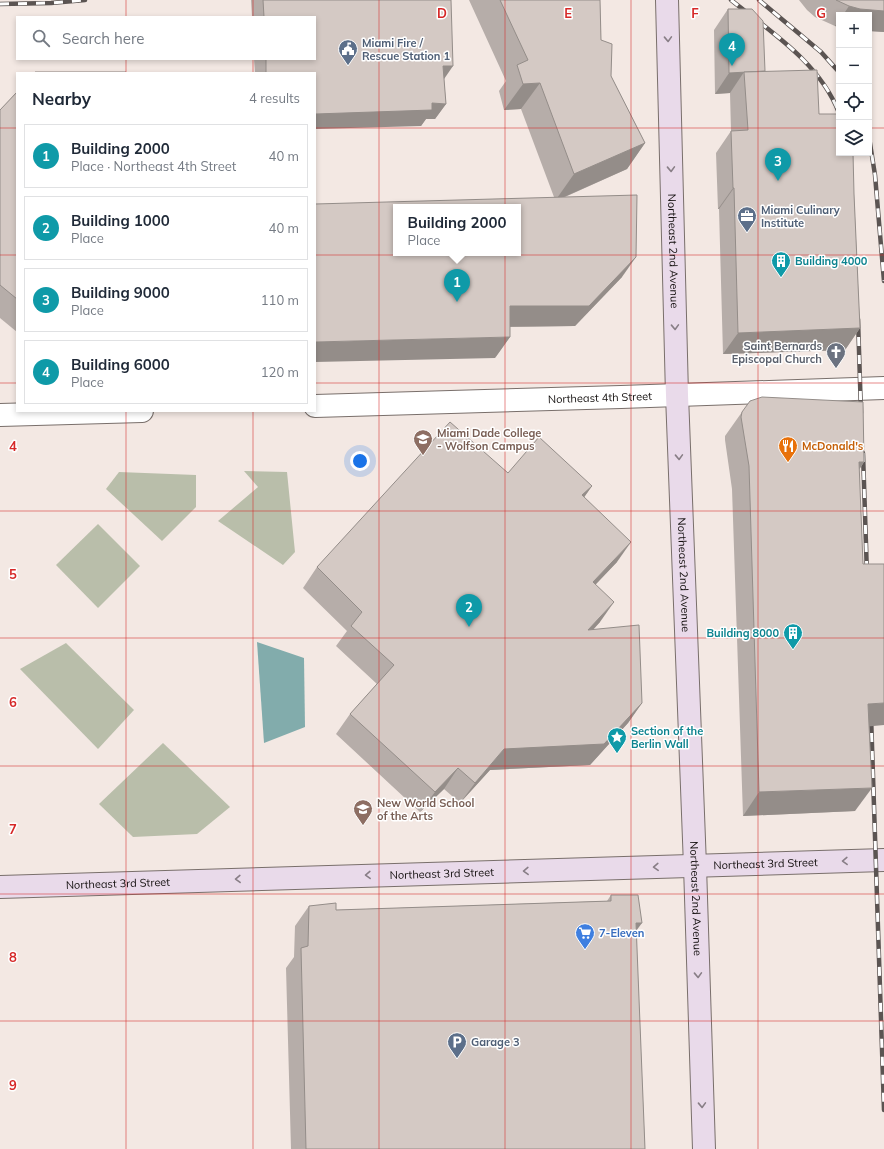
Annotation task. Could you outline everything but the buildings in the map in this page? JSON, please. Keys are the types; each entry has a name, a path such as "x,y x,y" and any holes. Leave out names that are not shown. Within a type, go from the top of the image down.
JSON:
{"main road":[{"name":"Northeast 2nd Avenue","path":"666,0 677,395 704,1149"},
{"name":"Northeast 3rd Street","path":"0,887 884,860"}],"street":[{"name":"Northeast 4th Street","path":"316,406 884,388"},
{"path":"0,415 106,412"}],"green space":[{"path":"244,471 287,472 295,552 283,565 218,521 258,487"},
{"path":"119,472 196,475 196,507 162,541 106,489"},
{"path":"98,524 140,566 98,608 56,565"},
{"path":"66,643 134,710 98,749 20,669"},
{"path":"163,743 230,807 197,834 133,837 99,804"}],"water":[{"path":"257,642 304,658 305,727 264,743"}],"railway":[{"path":"0,4 51,3 85,0"},
{"path":"731,0 778,37 807,64 831,95 836,106"},
{"path":"759,0 821,52 836,69"},
{"path":"872,156 884,281"},
{"path":"858,319 861,413"},
{"path":"863,453 867,575"},
{"path":"871,715 884,1110"}],"place":[{"name":"Miami Fire / Rescue Station 1","path":"348,66"},
{"name":"Building 6000","path":"732,66"},
{"name":"Building 9000","path":"778,181"},
{"name":"Miami Culinary Institute","path":"747,233"},
{"name":"Building 4000","path":"781,278"},
{"name":"Building 2000","path":"457,302"},
{"name":"Saint Bernards Episcopal Church","path":"836,369"},
{"name":"Miami Dade College - Wolfson Campus","path":"423,456"},
{"name":"McDonald's","path":"788,463"},
{"name":"Building 1000","path":"469,627"},
{"name":"Building 8000","path":"793,650"},
{"name":"Section of the Berlin Wall","path":"617,754"},
{"name":"New World School of the Arts","path":"363,826"},
{"name":"7-Eleven","path":"585,950"},
{"name":"Garage 3","path":"457,1059"}]}
